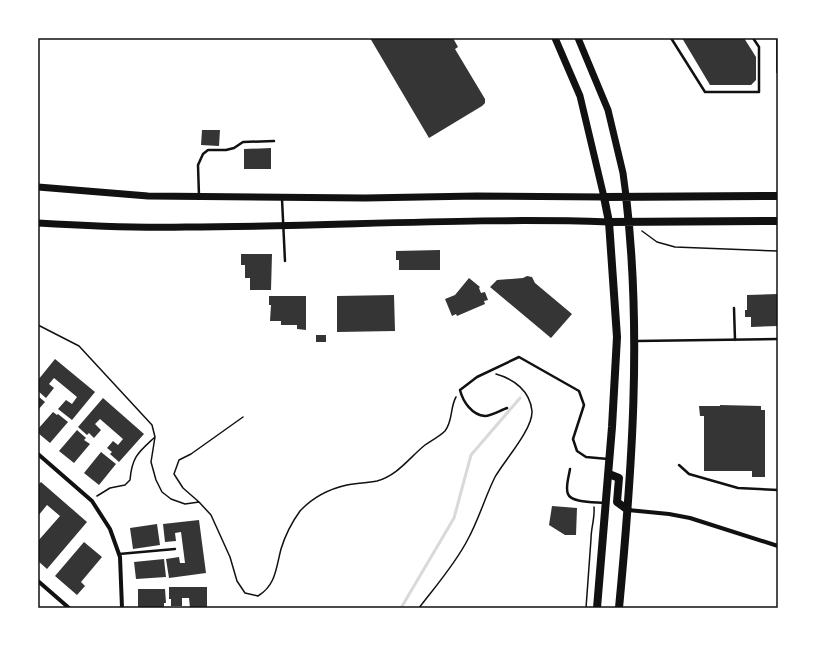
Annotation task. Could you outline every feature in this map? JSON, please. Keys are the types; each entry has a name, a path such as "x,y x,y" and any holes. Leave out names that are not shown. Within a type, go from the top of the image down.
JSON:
{"highway":[{"path":"619,608 628,510 635,341 631,244 626,196"},
{"path":"597,608 609,474 617,337 609,222 604,197 778,196"},
{"path":"609,222 778,221"},
{"path":"609,474 619,478 617,502 628,510"}],"main road":[{"path":"38,187 148,196 282,196 365,198 477,196 604,197 580,96 555,38"},
{"path":"578,38 608,110 623,173 626,196"},
{"path":"38,223 186,227 501,221 609,222"}],"street":[{"path":"38,454 92,501 110,529 118,554 122,608"},
{"path":"628,510 669,514 690,518 778,546"},
{"path":"38,581 69,608"}],"lane":[{"path":"671,38 705,92 759,92 759,47 753,38"},
{"path":"198,196 198,165 203,154 208,150 226,150 234,148 243,142 274,141"},
{"path":"282,196 285,260"},
{"path":"734,308 735,340"},
{"path":"635,341 778,338"},
{"path":"507,408 486,416 473,412 462,398 460,390 476,377 519,357 579,391 584,405 573,439 577,451 586,457 610,459"},
{"path":"679,465 689,474 738,488 778,490"},
{"path":"570,469 567,489 571,498 576,500 606,503"},
{"path":"118,554 175,549"}],"path":[{"path":"629,222 657,242 675,247 778,251"},
{"path":"38,325 79,346 152,425 155,437 151,462 156,480 162,492 171,499 185,504 199,502"},
{"path":"418,608 441,580 468,539 495,478 528,426 532,412 528,396 521,387 505,377 495,374"},
{"path":"243,417 191,454 178,460 174,474 183,488 211,515 230,557 237,581 245,593 258,596 266,591 273,580 282,548 292,524 301,511 316,496 326,491 347,485 378,480 397,472 424,446 445,431 450,420 455,400 460,390"},
{"path":"92,501 110,488 125,485 130,480 131,468 136,456 155,437"},
{"path":"586,608 591,529 594,515 593,502"}],"building":[{"path":"370,38 453,38 458,47 455,49 485,99 485,103 429,138"},
{"path":"682,38 744,38 756,57 756,80 751,85 710,85"},
{"path":"776,38 778,38 778,73 776,73"},
{"path":"202,130 220,130 219,146 201,145"},
{"path":"271,148 271,169 244,169 244,149"},
{"path":"440,250 440,270 399,270 399,260 396,260 396,251"},
{"path":"241,254 272,254 271,290 250,290 250,278 245,278 245,265 241,265"},
{"path":"527,276 532,277 535,283 572,314 551,338 490,287 497,280 523,278"},
{"path":"469,278 480,287 481,293 485,292 488,300 484,301 485,304 457,316 456,314 452,316 445,299 455,295"},
{"path":"778,294 778,326 751,327 751,317 745,317 745,310 747,310 747,295"},
{"path":"394,295 395,331 337,332 337,296"},
{"path":"269,296 306,296 306,330 297,329 297,325 281,325 281,321 270,321 271,305 269,305"},
{"path":"316,335 326,335 326,342 316,342"},
{"path":"55,359 95,392 72,420 58,409 66,400 72,404 77,397 54,378 49,384 54,388 46,398 38,391 38,380"},
{"path":"38,396 45,402 38,410"},
{"path":"103,398 144,434 119,462 110,454 112,452 107,448 113,441 118,445 123,439 100,419 95,424 101,430 94,438 89,433 87,435 78,427"},
{"path":"699,406 761,406 761,410 765,410 765,477 752,477 752,471 704,471 704,416 700,416"},
{"path":"53,412 68,422 50,443 38,433 38,429"},
{"path":"77,430 86,438 84,440 90,444 74,463 59,451"},
{"path":"101,452 116,464 99,485 84,473"},
{"path":"41,482 87,522 47,569 38,561 38,541 60,516 47,505 38,516 38,485"},
{"path":"552,506 577,508 576,535 565,535 549,525"},
{"path":"199,520 206,573 169,578 166,559 179,557 180,563 185,563 181,532 175,533 176,541 165,542 163,524"},
{"path":"157,524 160,545 133,549 130,528"},
{"path":"84,542 102,557 81,582 85,586 77,595 55,576"},
{"path":"164,559 166,577 136,579 134,562"},
{"path":"169,587 207,587 207,608 190,608 189,598 182,598 182,606 171,606 171,599 169,599"},
{"path":"138,589 165,589 166,603 164,603 164,608 138,608"}],"waterway":[{"path":"401,608 454,518 471,455 520,398"}]}
